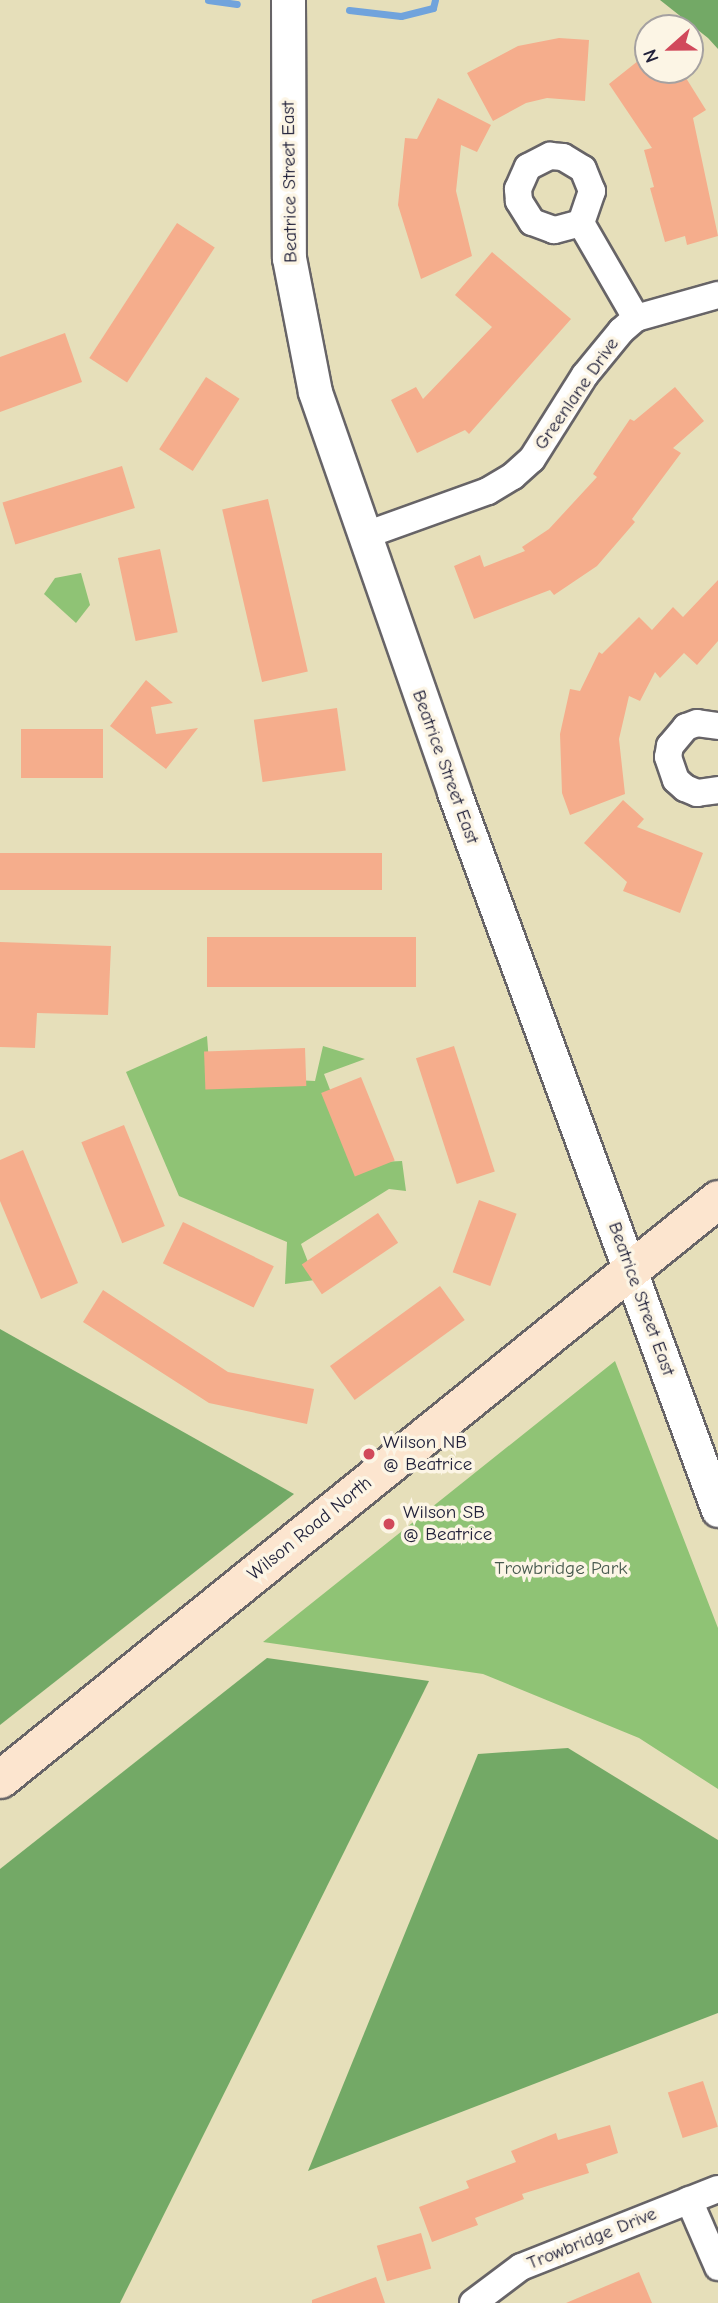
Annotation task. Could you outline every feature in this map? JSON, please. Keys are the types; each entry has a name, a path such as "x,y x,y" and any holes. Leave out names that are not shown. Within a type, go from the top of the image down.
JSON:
{"main road":[{"name":"Wilson Road North","path":"0,1779 718,1199"}],"street":[{"name":"Beatrice Street East","path":"288,0 289,258 315,392 363,536 718,1510"},
{"path":"581,223 636,318"},
{"name":"Greenlane Drive","path":"363,536 488,491 513,475 532,458 607,345 636,318 718,295"},
{"path":"718,726 697,723 686,727 670,746 668,757 676,780 685,788 697,793 718,790"},
{"name":"Trowbridge Drive","path":"473,2303 521,2267 718,2189"},
{"path":"689,2200 718,2267"}],"green space":[{"path":"660,0 718,0 718,49 704,35 704,14 678,14"},
{"path":"81,573 90,605 76,623 44,594 55,578"},
{"path":"207,1036 210,1076 315,1081 323,1046 365,1059 324,1074 358,1163 402,1161 406,1191 389,1189 301,1244 315,1280 285,1284 287,1242 179,1196 126,1072"},
{"path":"0,1329 294,1494 0,1725"},
{"name":"Trowbridge Park","path":"615,1361 718,1628 718,1789 639,1738 483,1674 263,1642"},
{"path":"267,1658 429,1681 120,2303 0,2303 0,1869"},
{"path":"568,1748 718,1840 718,2013 308,2171 478,1754"}],"building":[{"path":"559,38 589,40 585,101 547,98 526,103 493,121 467,73 518,46"},
{"path":"634,64 634,84 690,84 706,110 693,118 718,236 687,245 685,236 665,242 650,188 654,187 644,150 652,148 609,84"},
{"path":"438,98 491,125 477,152 461,145 456,191 472,256 421,279 398,205 405,138 417,139"},
{"path":"177,223 215,248 127,383 89,358"},
{"path":"492,252 571,319 469,434 465,430 417,453 391,400 416,387 423,399 492,327 455,295"},
{"path":"65,333 82,382 0,412 0,357"},
{"path":"206,377 240,399 193,471 159,449"},
{"path":"675,387 704,421 673,448 681,453 632,519 635,522 597,566 554,595 550,590 474,619 454,566 480,555 484,567 525,551 522,547 549,529 597,477 593,474 630,419 634,421"},
{"path":"122,466 135,508 15,545 2,503"},
{"path":"268,499 308,671 262,682 222,510"},
{"path":"160,549 178,632 136,641 118,558"},
{"path":"718,580 718,641 697,665 684,653 660,678 655,672 640,701 629,696 619,739 625,794 570,815 562,793 560,734 570,689 580,691 599,652 602,654 639,617 652,630 673,607 683,617"},
{"path":"146,680 173,703 151,707 156,734 198,728 166,769 110,726"},
{"path":"337,708 346,770 263,782 254,720"},
{"path":"21,729 103,729 103,778 21,778"},
{"path":"623,800 644,819 637,827 703,853 680,913 623,891 627,882 584,843"},
{"path":"0,853 382,853 382,890 0,890"},
{"path":"207,937 416,937 416,987 207,987"},
{"path":"0,942 111,946 108,1015 37,1013 35,1048 0,1047"},
{"path":"454,1046 495,1172 457,1184 416,1058"},
{"path":"305,1048 306,1086 205,1090 204,1052"},
{"path":"361,1077 395,1160 355,1177 321,1093"},
{"path":"124,1125 165,1226 122,1243 81,1142"},
{"path":"23,1150 78,1283 41,1299 0,1201 0,1160"},
{"path":"479,1200 517,1214 490,1286 453,1272"},
{"path":"378,1213 398,1243 322,1294 302,1264"},
{"path":"183,1222 274,1266 254,1308 163,1263"},
{"path":"440,1286 465,1320 355,1400 330,1366"},
{"path":"103,1290 228,1372 314,1389 307,1424 209,1403 83,1322"},
{"path":"703,2081 718,2127 683,2138 668,2092"},
{"path":"610,2125 618,2153 586,2164 589,2173 522,2194 524,2199 475,2218 478,2225 432,2242 419,2207 469,2188 466,2181 516,2162 511,2151 556,2133 558,2140"},
{"path":"421,2233 431,2269 387,2281 377,2246"},
{"path":"639,2272 652,2303 566,2303"},
{"path":"376,2277 385,2303 312,2303 312,2300"}],"waterway":[{"path":"208,0 237,4"},
{"path":"349,10 401,16 433,8 435,0"}],"place":[{"name":"Wilson NB @ Beatrice","path":"369,1454"},
{"name":"Wilson SB @ Beatrice","path":"389,1524"}]}
